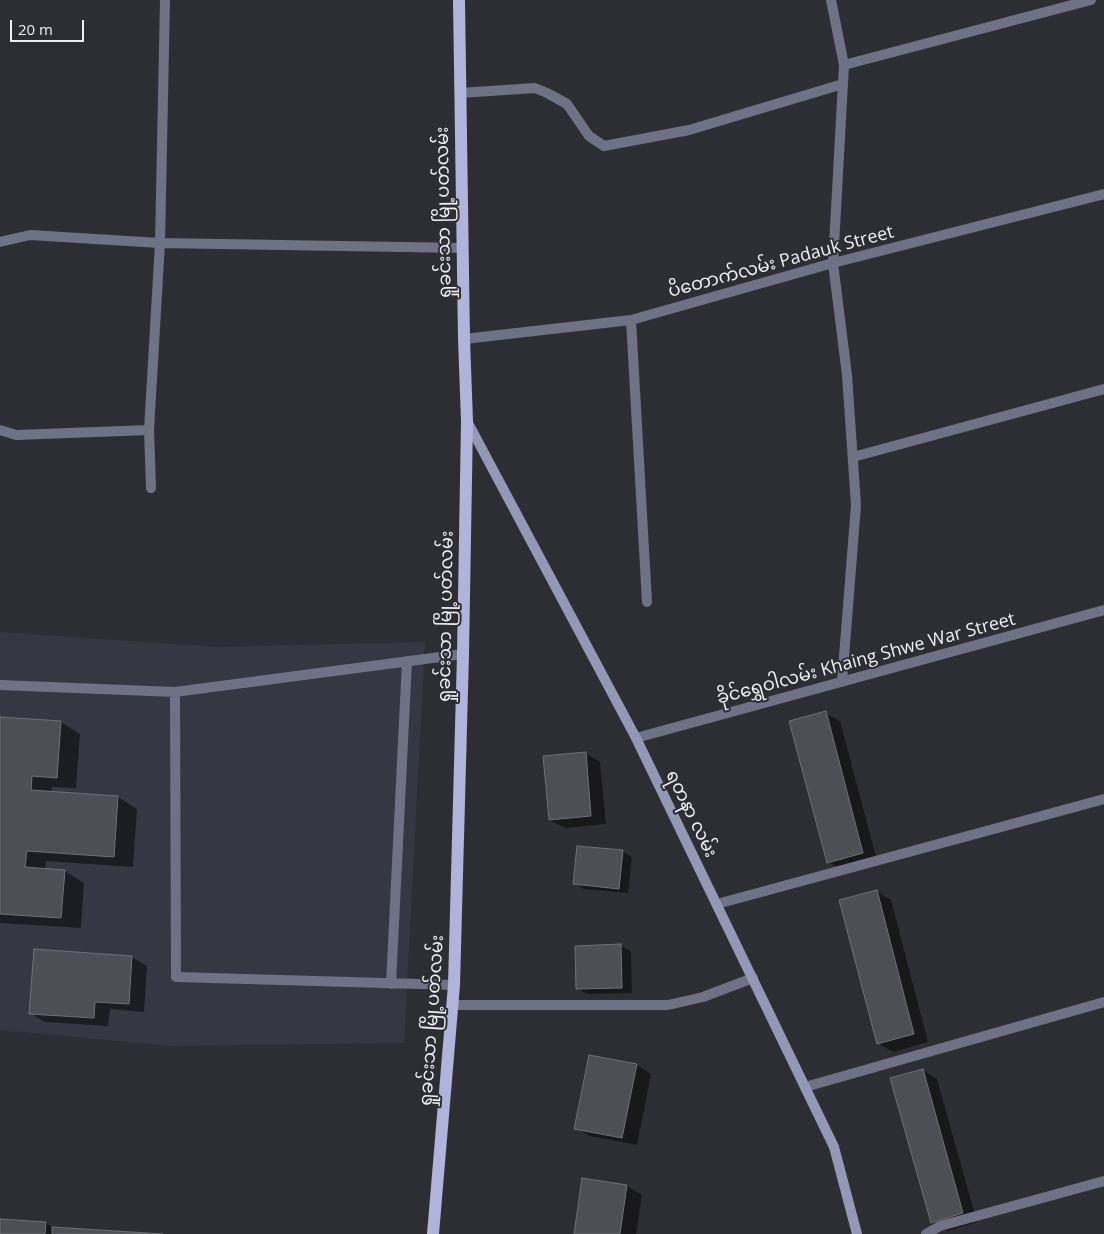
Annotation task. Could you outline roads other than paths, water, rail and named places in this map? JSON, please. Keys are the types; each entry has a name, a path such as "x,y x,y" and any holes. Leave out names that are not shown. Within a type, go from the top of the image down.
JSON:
{"main road":[{"name":"ရှုခင်းသာ မြို့ပတ်လမ်း","path":"433,1234 454,985 463,654 467,422 459,0"},
{"name":"ရတနာ လမ်း","path":"467,422 636,738 834,1147 857,1234"}],"street":[{"path":"151,488 150,430 160,243 165,0"},
{"path":"832,0 844,65 833,263 847,375 856,505 842,682"},
{"path":"844,65 1091,0"},
{"path":"460,93 535,88 541,90 567,104 589,136 604,146 689,130 843,84"},
{"name":"ပိတောက်လမ်း Padauk Street","path":"464,340 631,320 833,263 1104,194"},
{"path":"0,242 30,235 160,243 463,248"},
{"path":"631,320 647,602"},
{"path":"853,457 1104,389"},
{"path":"0,430 16,435 150,430"},
{"name":"ခိုင်ရွှေဝါလမ်း Khaing Shwe War Street","path":"636,738 1104,610"},
{"path":"0,685 175,692 463,654"},
{"path":"391,984 407,661"},
{"path":"175,692 176,977 454,985"},
{"path":"717,904 1104,798"},
{"path":"452,1005 668,1005 703,997 752,978"},
{"path":"805,1087 1104,1002"},
{"path":"926,1234 940,1226 1104,1181"}]}
